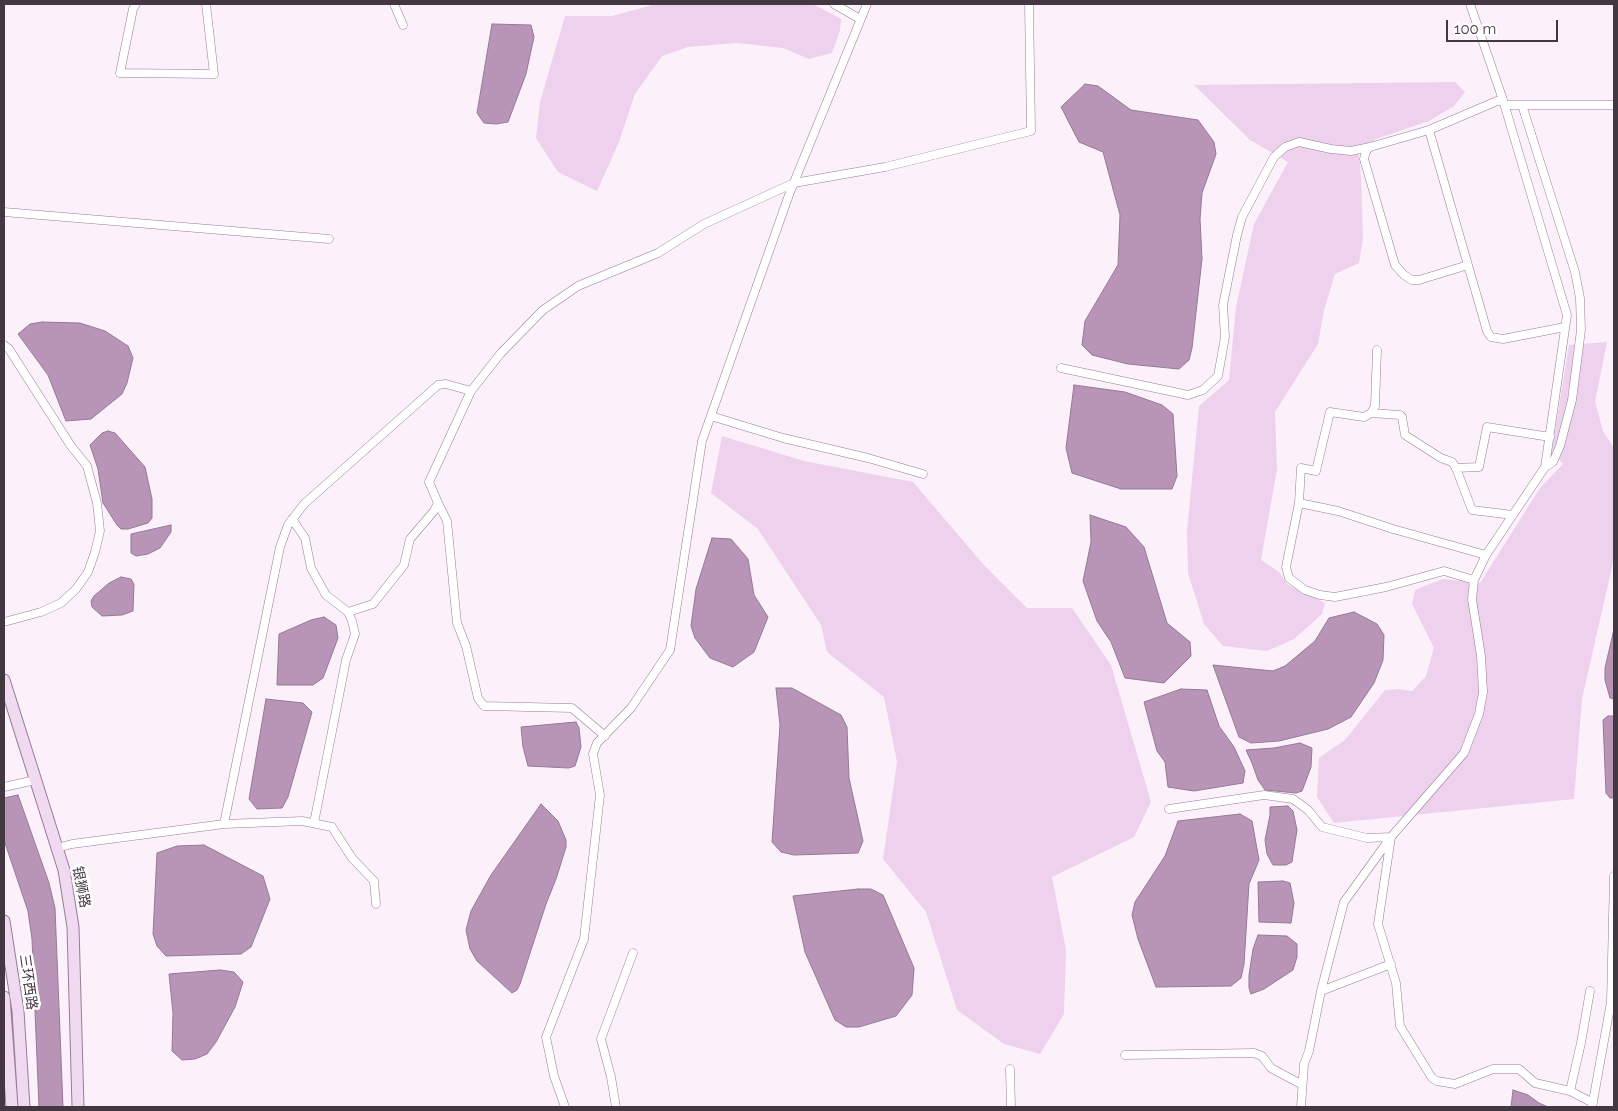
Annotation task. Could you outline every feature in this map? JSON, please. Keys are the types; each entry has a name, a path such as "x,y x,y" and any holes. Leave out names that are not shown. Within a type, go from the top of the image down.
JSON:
{"main road":[{"name":"银狮路","path":"4,680 34,780 64,870 74,927 78,1107"},
{"name":"三环西路","path":"4,921 18,1011 24,1107"},
{"name":"三环西路","path":"4,997 12,1107"}],"street":[{"path":"136,4 133,9 120,73 214,74 206,4"},
{"path":"394,4 403,25"},
{"path":"834,4 860,20"},
{"path":"565,1107 554,1076 546,1037 584,939 600,795 593,754 597,743 631,708 670,650 702,441 794,183 867,4"},
{"path":"605,736 572,708 484,706 478,698 466,646 457,622 447,521 429,482 470,391 501,354 543,310 578,286 658,253 704,224 794,183 885,166 1031,132 1028,4"},
{"path":"1300,1107 1304,1064 1310,1051 1322,991 1344,902 1391,837 1464,753 1479,714 1483,692 1482,656 1472,599 1474,580 1486,555 1545,466 1550,437 1567,315 1504,102 1470,4"},
{"path":"1061,368 1188,395 1203,390 1218,376 1225,337 1223,305 1236,234 1242,217 1274,157 1285,147 1299,142 1351,151 1370,147 1428,130 1497,100 1522,105 1614,105"},
{"path":"1522,105 1575,272 1580,298 1581,330 1572,400 1560,446 1553,462 1545,466"},
{"path":"1428,130 1487,331 1492,337 1503,339 1565,327"},
{"path":"1370,147 1366,151 1364,159 1395,265 1404,275 1412,280 1419,280 1468,265"},
{"path":"4,212 329,239"},
{"path":"4,344 71,446 88,466 97,503 100,531 88,572 76,589 60,603 41,612 4,622"},
{"path":"1377,350 1374,406 1371,412 1364,417 1330,412 1316,471 1301,468 1299,502 1286,567 1289,578 1305,590 1335,597 1386,587 1444,571 1474,580"},
{"path":"224,824 280,547 288,525 304,504 438,385 446,384 470,391"},
{"path":"1371,412 1400,415 1405,435 1441,458 1452,462 1472,510 1513,515"},
{"path":"711,416 783,438 868,458 923,474"},
{"path":"1456,468 1479,467 1487,427 1550,437"},
{"path":"1299,502 1338,511 1392,529 1486,555"},
{"path":"348,612 373,604 404,565 410,539 434,511 438,503"},
{"path":"292,520 305,538 311,568 326,595 348,612 355,634 346,660 314,823"},
{"path":"4,787 34,780"},
{"path":"1169,809 1264,796 1293,800 1308,810 1322,827 1367,838 1391,837"},
{"path":"57,848 72,844 224,824 302,821 314,823 332,827 352,858 374,881 376,904"},
{"path":"1391,837 1378,924 1396,983 1400,1026 1432,1078 1437,1081 1456,1084 1492,1069 1519,1069 1535,1082 1570,1091 1593,1105 1611,1002 1614,876"},
{"path":"616,1107 612,1077 601,1039 633,953"},
{"path":"1322,991 1391,964"},
{"path":"1570,1091 1590,991"},
{"path":"1125,1055 1254,1053 1262,1056 1271,1068 1302,1084"},
{"path":"1010,1069 1012,1107"}],"shaded area":[{"path":"656,4 813,4 841,19 840,30 832,53 809,59 783,48 737,43 688,47 662,56 635,94 619,142 597,191 558,172 536,138 540,102 565,16 612,16"},
{"path":"492,24 531,25 534,37 526,74 508,122 496,124 484,123 477,113"},
{"path":"1455,82 1465,92 1454,106 1429,121 1376,139 1359,154 1363,238 1359,263 1335,274 1324,310 1318,344 1275,412 1277,469 1261,560 1279,572 1287,584 1325,603 1322,614 1294,639 1267,651 1223,646 1204,624 1188,573 1187,531 1199,406 1229,380 1236,307 1254,224 1288,162 1250,140 1194,85"},
{"path":"1085,84 1098,86 1131,110 1198,120 1214,142 1216,154 1202,193 1200,219 1202,259 1192,348 1189,360 1179,369 1128,364 1092,355 1082,345 1085,321 1118,265 1120,215 1103,152 1079,142 1061,107"},
{"path":"42,322 80,323 105,331 128,346 133,358 127,383 122,394 91,419 66,421 48,375 18,334 30,324"},
{"path":"1607,342 1595,402 1603,431 1614,448 1614,558 1582,699 1574,799 1334,823 1317,797 1319,758 1345,740 1385,690 1399,689 1412,691 1426,676 1434,648 1412,604 1415,590 1443,579 1480,583 1540,488 1563,464 1552,450 1569,345"},
{"path":"1074,385 1125,392 1162,405 1173,414 1177,476 1172,489 1121,489 1072,473 1066,448"},
{"path":"108,431 115,433 145,467 152,499 152,518 148,523 128,529 121,529 103,503 98,469 90,445 102,433"},
{"path":"722,436 804,461 913,482 983,564 1027,608 1072,608 1111,665 1151,802 1134,837 1052,877 1066,950 1064,1014 1040,1054 1004,1044 957,1010 926,912 883,859 897,762 884,697 827,652 821,625 758,529 711,493"},
{"path":"1090,515 1126,527 1144,547 1167,623 1190,642 1191,656 1164,683 1125,678 1111,642 1097,621 1083,581 1091,542"},
{"path":"171,525 171,532 160,548 148,554 136,556 131,553 131,534"},
{"path":"712,538 731,539 748,559 754,595 768,617 754,652 733,667 710,658 695,638 691,626 696,589"},
{"path":"121,577 131,579 134,584 133,611 122,615 102,616 92,607 91,601 109,583"},
{"path":"1354,612 1377,624 1384,635 1383,660 1374,683 1351,717 1328,729 1279,741 1251,743 1239,737 1213,665 1273,671 1285,666 1315,641 1329,618"},
{"path":"324,617 336,625 338,638 323,678 313,685 277,685 279,634 311,620"},
{"path":"1614,629 1614,699 1610,698 1605,680 1605,668"},
{"path":"776,688 792,688 841,715 847,727 849,778 863,841 858,853 794,855 781,852 772,842 780,725"},
{"path":"1181,689 1207,690 1219,726 1234,747 1245,771 1243,783 1194,791 1168,787 1165,762 1157,751 1144,702"},
{"path":"266,699 303,703 312,712 288,797 282,808 257,809 249,799"},
{"path":"1608,716 1614,716 1614,798 1610,798 1606,793 1603,720"},
{"path":"576,722 579,728 581,747 575,766 569,768 528,766 523,747 521,727"},
{"path":"1300,743 1312,748 1311,767 1302,791 1296,793 1265,790 1258,780 1246,750 1274,748"},
{"path":"18,795 49,883 55,908 63,1107 39,1107 32,939 28,911 4,840 4,798"},
{"path":"541,804 558,821 566,840 566,847 520,984 517,990 512,993 477,961 470,949 466,930 471,911 491,875"},
{"path":"1288,806 1293,811 1297,830 1292,862 1286,865 1273,865 1267,854 1265,840 1270,807"},
{"path":"1240,814 1252,821 1259,860 1249,884 1244,964 1241,978 1231,986 1156,987 1138,939 1132,915 1135,902 1165,856 1178,821"},
{"path":"204,845 263,876 270,899 251,947 241,954 166,956 157,946 153,934 157,853 177,846"},
{"path":"1283,881 1290,883 1294,903 1291,923 1259,922 1258,882"},
{"path":"871,889 883,895 914,968 912,995 896,1016 859,1027 846,1027 835,1020 805,952 793,896"},
{"path":"1258,935 1287,936 1297,944 1297,957 1293,970 1264,989 1251,994 1249,975 1253,949"},
{"path":"220,970 234,972 243,982 235,1007 216,1042 207,1054 195,1059 182,1060 172,1051 173,1013 169,974"},
{"path":"1513,1090 1528,1095 1548,1107 1511,1107"}]}
